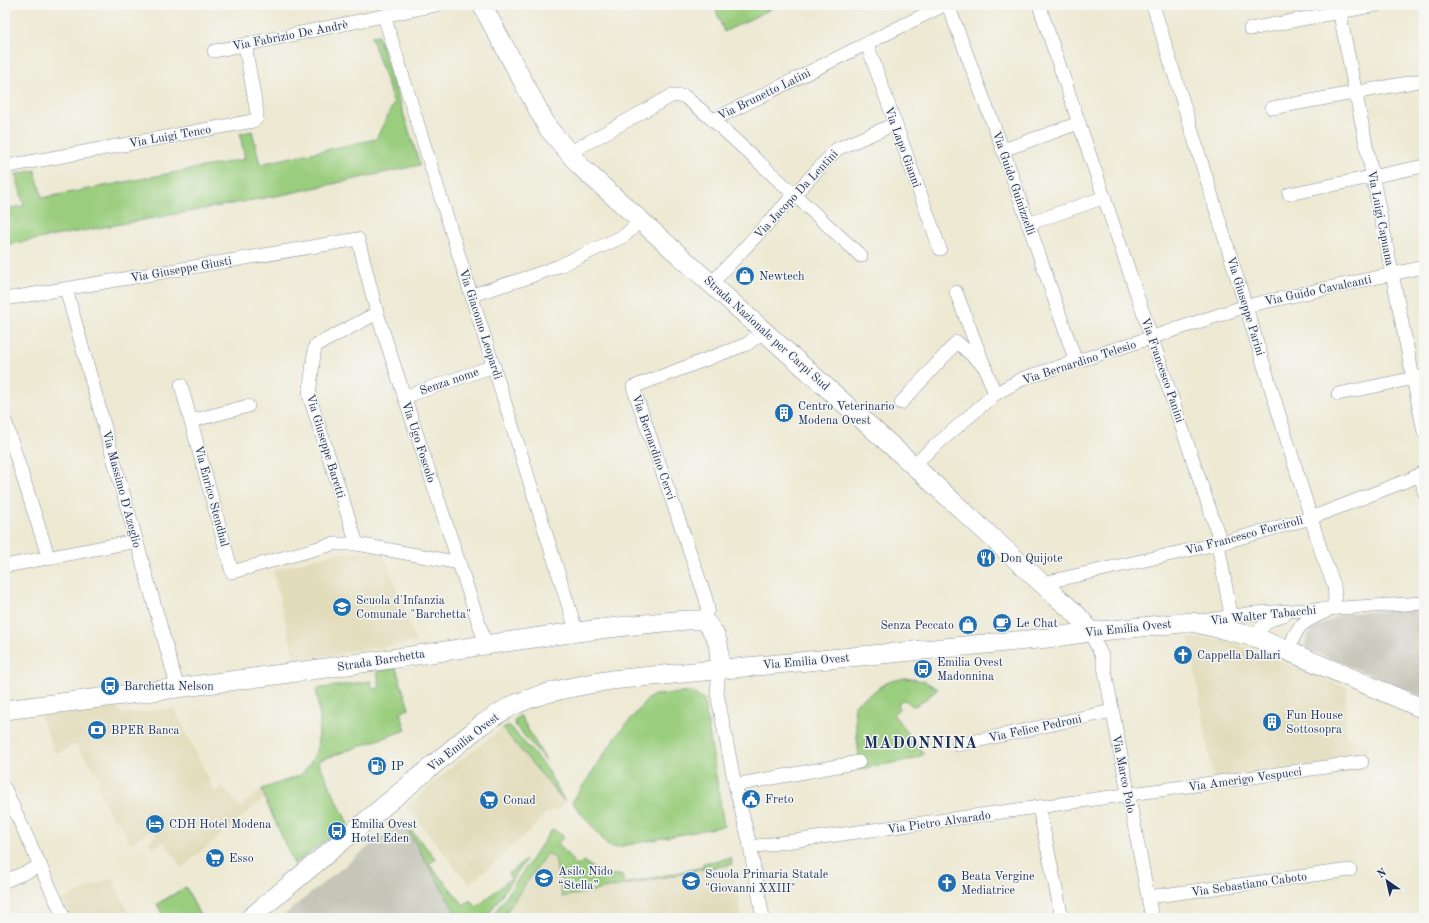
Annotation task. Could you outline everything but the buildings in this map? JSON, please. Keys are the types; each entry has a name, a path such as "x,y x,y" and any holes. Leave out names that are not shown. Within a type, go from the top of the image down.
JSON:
{"street":[{"name":"Via Fabrizio De Andrè","path":"214,51 436,5"},
{"name":"Strada Nazionale per Carpi Sud","path":"482,5 548,128 581,167 913,464 1078,615 1090,632"},
{"name":"Via Brunetto Latini","path":"569,153 671,96 684,96 713,120 944,5"},
{"name":"Via Guido Guinizzelli","path":"948,5 1003,150 1076,362"},
{"name":"Via Francesco Panini","path":"1038,5 1153,337 1220,543 1231,616"},
{"name":"Via Giuseppe Parini","path":"1153,5 1310,518 1334,585 1335,597 1333,608"},
{"path":"1250,29 1339,8 1376,5"},
{"name":"Via Luigi Capuana","path":"1339,8 1392,274 1419,377 1424,432"},
{"name":"Via Giacomo Leopardi","path":"384,16 577,632"},
{"name":"Via Luigi Tenco","path":"6,163 253,120 256,118 257,113 246,51 250,43"},
{"name":"Via Lapo Gianni","path":"867,44 940,249"},
{"path":"1272,108 1424,80"},
{"path":"713,120 861,256"},
{"path":"1003,150 1079,123"},
{"name":"Via Jacopo Da Lentini","path":"712,283 837,149 895,124"},
{"path":"1289,194 1424,166"},
{"path":"1028,224 1104,197"},
{"path":"472,295 559,266 624,236 641,220"},
{"name":"Via Giuseppe Giusti","path":"5,299 358,239"},
{"name":"Via Ugo Foscolo","path":"358,239 377,313 460,563 483,636 484,644"},
{"name":"Via Guido Cavalcanti","path":"1153,337 1246,306 1424,267"},
{"name":"Via Massimo D'Azeglio","path":"66,288 178,689"},
{"path":"956,292 995,394"},
{"name":"Via Giuseppe Baretti","path":"357,544 309,395 315,346 377,313"},
{"name":"Via Bernardino Cervi","path":"703,620 708,609 706,599 633,387 747,344 764,331"},
{"name":"Via Bernardino Telesio","path":"913,464 995,394 1024,378 1153,337"},
{"path":"901,403 957,342 985,367"},
{"name":"Senza nome","path":"404,397 494,366"},
{"path":"1338,394 1419,377"},
{"name":"Via Enrico Stendhal","path":"181,386 232,572 333,544 357,544"},
{"path":"191,421 248,406"},
{"path":"5,421 48,559"},
{"name":"Via Francesco Forciroli","path":"1043,583 1220,543 1310,518 1413,478 1422,470"},
{"name":"Via Francesco Forciroli","path":"1422,470 1424,492"},
{"path":"5,566 136,541"},
{"path":"357,544 460,563"},
{"name":"Via Walter Tabacchi","path":"1192,622 1255,613 1424,603"},
{"name":"Via Walter Tabacchi","path":"1255,637 1263,624 1276,616 1333,608"},
{"name":"Via Walter Tabacchi","path":"1289,651 1293,636 1302,623 1333,608"},
{"path":"703,620 710,628 720,649 717,693 750,847 763,918"},
{"name":"Strada Barchetta","path":"5,710 178,689 364,663 484,644 577,632 665,622 703,620"},
{"name":"Via Emilia Ovest","path":"250,918 481,725 514,705 547,692 611,680 1048,638 1090,632 1192,622 1255,637 1424,709"},
{"name":"Via Marco Polo","path":"1090,632 1102,656 1152,918"},
{"name":"Via Felice Pedroni","path":"958,745 1112,711"},
{"path":"736,785 860,762"},
{"name":"Via Amerigo Vespucci","path":"1128,795 1362,762"},
{"path":"5,789 64,918"},
{"name":"Via Pietro Alvarado","path":"750,847 1128,795"},
{"path":"1039,808 1062,918"},
{"path":"5,881 41,866"},
{"name":"Via Sebastiano Caboto","path":"1148,897 1350,870"}],"shaded area":[{"name":"Scuola d'Infanzia Comunale \"Barchetta\"","path":"383,552 416,642 295,660 273,571 335,553"},
{"path":"1424,607 1424,697 1312,651 1305,645 1307,637 1313,629 1341,614"},
{"path":"1189,638 1226,640 1347,688 1345,737 1366,744 1368,770 1215,790"},
{"path":"115,706 123,714 174,708 215,793 223,787 240,807 262,789 265,798 181,868 173,854 163,842 154,848 148,842 156,835 152,829 137,838 138,840 129,844 118,819 114,821 106,807 98,786 101,779 76,745 57,753 55,752 40,716"},
{"name":"Conad","path":"503,728 565,802 559,810 553,810 545,814 535,826 505,851 506,853 469,884 406,807 452,767"},
{"path":"402,820 459,918 280,918"},
{"name":"Scuola Primaria Statale \"Giovanni XXIII\"","path":"547,853 555,858 562,897 732,864 742,918 502,918"},
{"path":"112,878 131,918 71,918 66,907 60,901"}],"green space":[{"path":"714,5 779,5 724,32"},
{"path":"378,35 420,165 286,194 5,245 5,196 6,195 9,208 24,206 16,174 35,170 42,198 245,159 240,134 252,131 260,164 376,139 394,103 371,36"},
{"path":"396,668 409,709 400,712 406,730 318,761 348,824 294,864 262,789 301,775 310,764 317,749 320,719 316,689 371,681 372,689 380,688 377,671"},
{"path":"905,678 924,681 938,689 918,705 912,706 907,701 902,700 898,704 899,709 893,714 924,754 914,759 860,769 854,705 888,682"},
{"path":"692,692 704,699 724,826 611,847 572,802 617,735 649,698 655,695"},
{"path":"520,715 546,761 514,724 515,720"},
{"path":"510,726 546,768 565,802 507,734 503,728"},
{"path":"402,820 436,859 429,864 464,905 470,900 477,907 511,878 508,874 526,860 486,918 459,918"},
{"path":"553,830 564,837 558,843 577,866 584,861 593,868 606,874 622,875 624,884 703,867 703,863 731,858 732,864 562,897 555,858 547,853 502,918 491,918"},
{"path":"186,887 201,918 164,918 157,904"}],"place":[{"name":"Newtech","path":"745,276"},
{"name":"Centro Veterinario Modena Ovest","path":"784,413"},
{"name":"Don Quijote","path":"986,558"},
{"name":"Scuola d'Infanzia Comunale \"Barchetta\"","path":"342,607"},
{"name":"Le Chat","path":"1002,623"},
{"name":"Senza Peccato","path":"968,625"},
{"name":"Cappella Dallari","path":"1183,655"},
{"name":"Emilia Ovest Madonnina","path":"923,669"},
{"name":"Barchetta Nelson","path":"110,686"},
{"name":"Fun House Sottosopra","path":"1272,722"},
{"name":"BPER Banca","path":"97,730"},
{"name":"IP","path":"377,766"},
{"name":"Freto","path":"751,799"},
{"name":"Conad","path":"489,800"},
{"name":"CDH Hotel Modena","path":"155,824"},
{"name":"Emilia Ovest Hotel Eden","path":"337,831"},
{"name":"Esso","path":"215,858"},
{"name":"Asilo Nido “Stella”","path":"544,878"},
{"name":"Scuola Primaria Statale \"Giovanni XXIII\"","path":"691,881"},
{"name":"Beata Vergine Mediatrice","path":"947,883"}],"district":[{"name":"MADONNINA","path":"921,742"}]}
